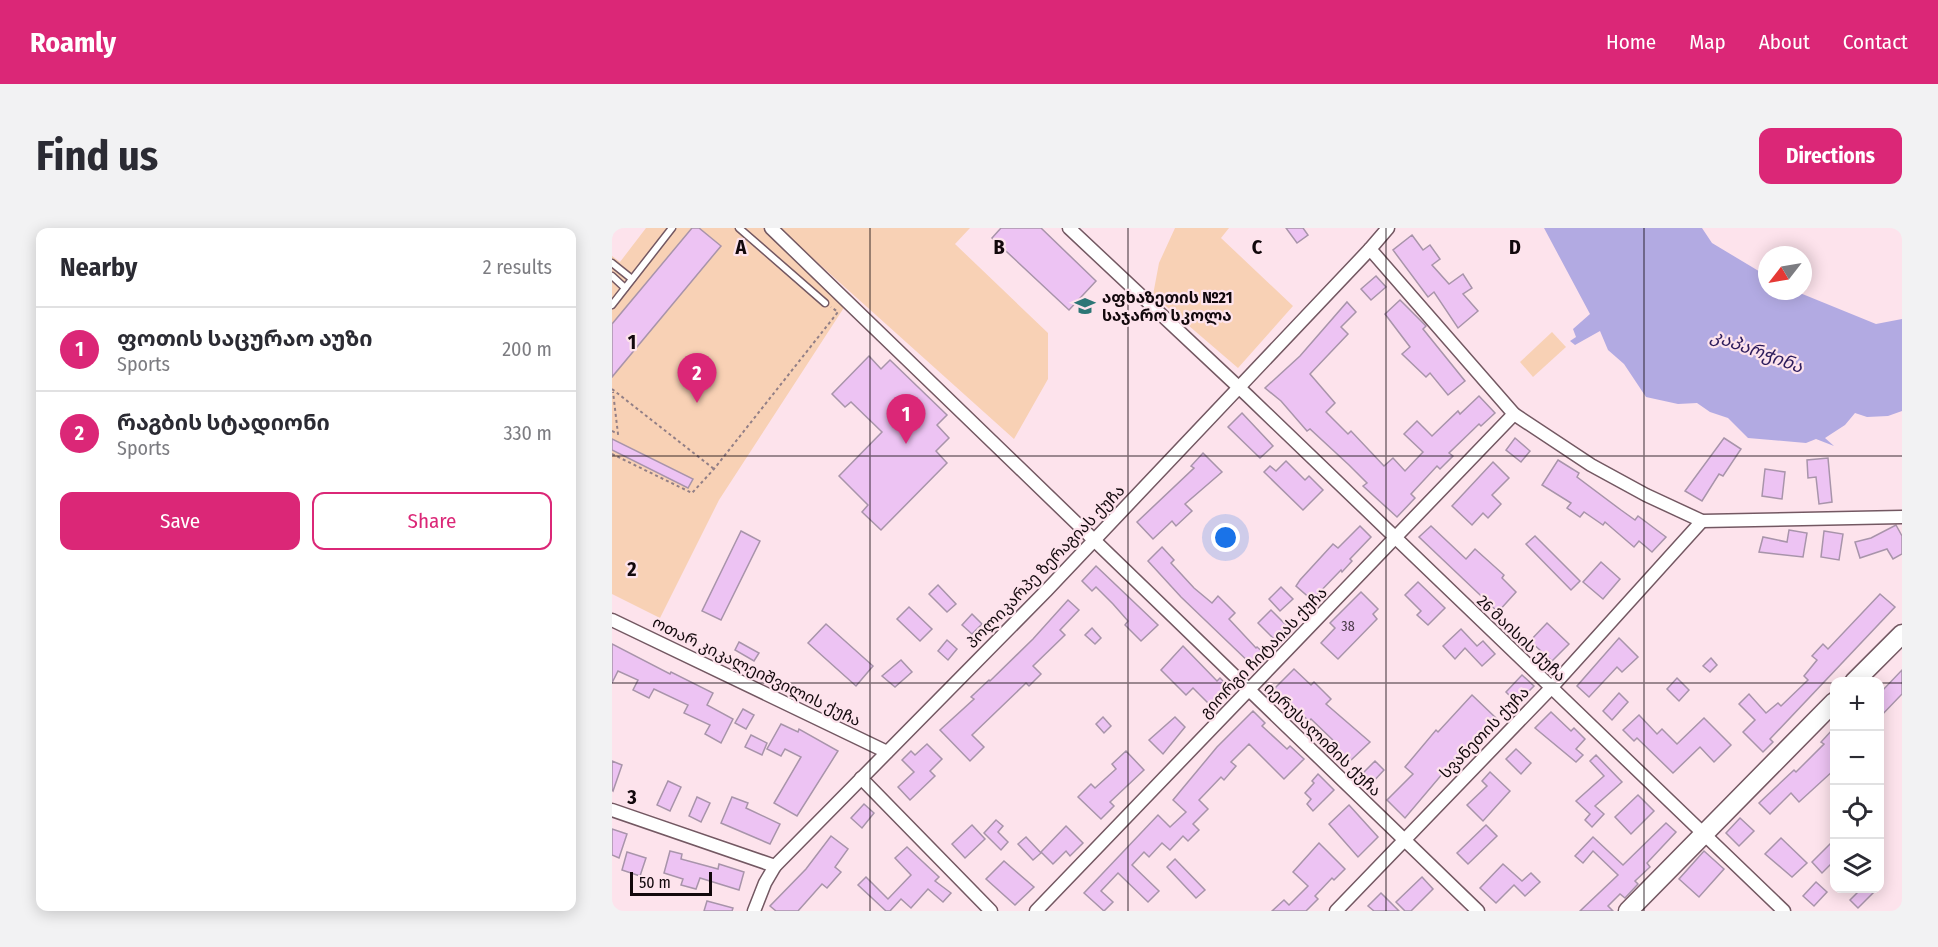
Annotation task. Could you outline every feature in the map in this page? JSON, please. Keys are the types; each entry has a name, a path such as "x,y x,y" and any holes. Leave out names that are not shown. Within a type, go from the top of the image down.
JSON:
{"street":[{"name":"იერუსალიმის ქუჩა","path":"771,228 1478,911"},
{"name":"26 მაისის ქუჩა","path":"1069,228 1239,387 1784,911"},
{"name":"პოლიკარპე ზერაგიას ქუჩა","path":"754,911 765,883 775,866 1094,540 1388,228"},
{"path":"1370,249 1514,414 1628,485 1702,521 1902,517"},
{"name":"გიორგი ჩიტაიას ქუჩა","path":"1036,911 1514,414"},
{"name":"სვანეთის ქუჩა","path":"1336,911 1551,688 1702,521"},
{"name":"ოთარ კიკალეიშვილის ქუჩა","path":"612,620 887,752"},
{"path":"1858,677 1902,634"},
{"path":"1628,911 1830,706"},
{"path":"861,778 991,911"},
{"path":"612,810 775,866"}],"lane":[{"path":"612,305 672,228"},
{"path":"739,228 825,303"},
{"path":"612,263 632,279"},
{"path":"612,276 626,288"}],"path":[{"path":"612,454 692,493 714,469 838,312 825,303"},
{"path":"612,391 714,469"},
{"path":"612,391 618,434 612,431"}],"shaded area":[{"path":"646,228 763,228 845,306 719,500 660,618 612,594 612,256 620,262"},
{"path":"779,228 970,228 955,244 1048,333 1048,379 1014,439"},
{"path":"1175,228 1229,228 1221,238 1293,306 1238,368 1153,295 1159,263"},
{"path":"1552,332 1566,347 1533,377 1520,362"}],"water":[{"name":"კაპარჭინა","path":"1544,228 1702,228 1712,243 1758,271 1758,300 1812,300 1812,298 1876,324 1902,319 1902,411 1888,416 1867,417 1855,413 1845,425 1825,438 1834,446 1816,439 1806,443 1748,438 1728,418 1710,412 1697,403 1678,404 1646,397 1624,364 1608,350 1600,331 1575,345 1570,341 1576,337 1573,329 1590,314"}],"building":[{"path":"692,228 699,228 721,246 612,377 612,324"},
{"path":"1001,228 1041,228 1096,281 1069,310 992,238"},
{"path":"1286,228 1303,228 1308,235 1297,243"},
{"path":"1412,235 1423,250 1430,245 1440,259 1432,265 1449,284 1463,274 1472,288 1463,294 1478,311 1458,328 1434,292 1428,297 1393,250"},
{"path":"1376,276 1386,287 1371,300 1361,289"},
{"path":"1400,300 1426,326 1423,329 1465,381 1448,395 1430,373 1426,377 1402,354 1410,347 1385,314"},
{"path":"1347,302 1356,312 1341,327 1348,334 1310,374 1335,403 1326,412 1348,434 1351,431 1384,466 1393,458 1405,471 1423,452 1404,434 1417,421 1432,436 1458,411 1460,414 1479,396 1495,413 1481,426 1479,424 1449,453 1453,456 1440,469 1437,466 1411,494 1415,498 1397,517 1363,486 1367,483 1349,465 1310,429 1307,431 1281,401 1265,388 1300,356"},
{"path":"869,356 881,369 890,360 947,415 937,425 949,438 936,451 947,463 881,530 862,512 868,505 839,476 882,432 851,402 845,407 832,394"},
{"path":"1242,413 1273,446 1260,458 1228,427"},
{"path":"1515,438 1530,451 1521,462 1506,450"},
{"path":"1724,438 1741,449 1723,476 1719,474 1702,501 1685,491"},
{"path":"612,439 693,479 688,488 612,450"},
{"path":"1203,453 1222,472 1185,504 1192,511 1176,526 1172,521 1153,539 1137,522 1194,468 1191,466"},
{"path":"1828,458 1832,502 1819,504 1816,477 1808,478 1807,460"},
{"path":"1558,460 1579,473 1577,477 1635,520 1638,516 1666,537 1652,552 1639,541 1634,547 1605,522 1603,525 1584,512 1580,517 1567,508 1571,503 1542,485"},
{"path":"1286,461 1305,480 1309,476 1323,490 1303,510 1264,472 1270,466 1276,471"},
{"path":"1493,462 1509,478 1492,495 1501,504 1488,518 1483,513 1472,525 1452,506"},
{"path":"1765,469 1785,472 1782,499 1762,496"},
{"path":"1896,525 1902,536 1902,554 1893,559 1887,549 1860,558 1855,542 1871,538"},
{"path":"1360,526 1371,537 1350,559 1352,561 1342,572 1341,570 1312,600 1296,586 1333,544 1338,548"},
{"path":"1431,526 1466,559 1475,549 1504,575 1502,578 1516,592 1498,612 1419,537"},
{"path":"1789,530 1807,533 1803,557 1759,552 1763,537 1787,542"},
{"path":"741,531 760,541 721,620 702,611"},
{"path":"1824,531 1843,534 1839,560 1821,557"},
{"path":"1535,536 1580,581 1571,590 1526,544"},
{"path":"1162,547 1174,560 1171,563 1194,588 1212,603 1218,596 1235,613 1229,619 1256,648 1266,655 1254,667 1181,597 1148,561"},
{"path":"1601,562 1620,579 1603,599 1583,582"},
{"path":"1096,566 1158,625 1141,641 1125,625 1128,621 1113,604 1096,587 1092,591 1082,581"},
{"path":"1418,582 1445,608 1428,625 1417,615 1421,611 1405,595"},
{"path":"938,585 956,604 947,612 929,594"},
{"path":"1281,587 1293,599 1280,611 1269,599"},
{"path":"1361,592 1378,609 1373,614 1377,619 1338,659 1321,643 1335,628 1330,623"},
{"path":"1880,594 1895,607 1770,739 1773,742 1763,752 1743,732 1755,720 1739,704 1749,694 1766,713 1778,703 1781,706 1808,680 1804,676 1817,660 1812,656 1823,644 1828,649"},
{"path":"1068,600 1079,610 1060,630 1065,635 1033,666 1041,674 1029,686 1026,683 972,735 984,747 970,761 940,730 974,699 971,697 1033,639"},
{"path":"909,607 932,629 920,641 897,619"},
{"path":"1271,610 1287,626 1274,639 1258,623"},
{"path":"972,614 982,624 972,634 962,625"},
{"path":"1547,623 1569,644 1552,661 1530,641"},
{"path":"826,624 873,666 856,686 808,643"},
{"path":"1092,628 1101,638 1095,644 1085,635"},
{"path":"1461,629 1477,646 1483,641 1495,654 1482,666 1465,648 1455,659 1443,646"},
{"path":"1619,638 1638,657 1622,672 1617,667 1589,697 1577,686"},
{"path":"947,640 957,649 948,660 938,651"},
{"path":"739,642 759,653 754,661 735,650"},
{"path":"612,644 713,693 707,705 733,719 721,743 705,734 710,725 684,713 688,705 654,689 649,698 633,690 638,680 618,671 612,683"},
{"path":"1183,646 1217,681 1220,678 1232,690 1213,708 1193,688 1186,695 1161,670"},
{"path":"1711,658 1717,665 1710,672 1703,666"},
{"path":"901,660 912,672 895,687 882,676"},
{"path":"1294,669 1311,685 1314,682 1331,699 1326,704 1370,742 1349,762 1334,747 1337,744 1274,689"},
{"path":"1902,670 1902,694 1884,713 1884,689"},
{"path":"1522,675 1534,686 1517,703 1506,692"},
{"path":"1677,678 1689,690 1679,701 1667,689"},
{"path":"1619,693 1628,702 1612,720 1603,711"},
{"path":"1472,695 1497,719 1460,753 1405,818 1387,800 1413,774 1405,767 1436,730 1438,732"},
{"path":"743,709 754,715 746,729 735,723"},
{"path":"1253,711 1265,723 1262,726 1287,749 1290,746 1304,759 1284,779 1249,744 1231,762 1236,766 1224,780 1221,777 1199,800 1208,809 1193,824 1199,830 1188,841 1183,836 1170,850 1162,843 1149,857 1144,852 1132,865 1159,891 1148,902 1118,873 1101,891 1113,902 1104,911 1084,893 1158,815 1170,827 1186,812 1173,800 1217,747"},
{"path":"1551,712 1571,731 1574,728 1585,739 1576,749 1583,755 1576,762 1535,728"},
{"path":"1639,715 1657,734 1662,729 1677,744 1704,718 1731,745 1714,762 1700,747 1673,773 1637,738 1634,741 1623,730"},
{"path":"1103,717 1111,726 1104,733 1096,724"},
{"path":"1175,717 1185,727 1163,754 1149,740"},
{"path":"781,724 798,732 799,729 838,751 797,816 774,803 801,757 785,749 781,756 767,749"},
{"path":"1830,732 1830,774 1799,802 1791,793 1770,814 1759,803 1794,770 1796,772 1824,744 1821,742"},
{"path":"751,735 767,743 762,755 745,747"},
{"path":"927,744 942,759 930,771 935,776 910,800 898,787 914,772 902,760 911,751 915,755"},
{"path":"1516,749 1531,763 1521,774 1506,759"},
{"path":"1126,751 1144,770 1110,802 1114,806 1101,819 1078,797 1091,784 1095,788 1116,769 1112,764"},
{"path":"1596,755 1622,782 1595,806 1604,814 1592,827 1585,820 1590,814 1576,801 1604,776 1590,761"},
{"path":"612,761 622,765 613,791 612,790"},
{"path":"1375,761 1384,770 1371,784 1362,774"},
{"path":"1490,772 1510,791 1483,821 1467,805 1487,786 1482,781"},
{"path":"1318,774 1334,790 1313,811 1307,804 1311,799 1305,793"},
{"path":"668,781 681,787 670,811 657,805"},
{"path":"1638,795 1654,811 1631,834 1615,817"},
{"path":"697,797 710,803 701,822 689,816"},
{"path":"732,797 748,803 746,808 780,824 770,844 721,823"},
{"path":"864,804 874,813 862,828 851,818"},
{"path":"1349,805 1378,837 1358,857 1329,824"},
{"path":"1740,818 1754,831 1739,846 1726,833"},
{"path":"996,820 1003,826 998,832 1008,842 1001,850 984,833"},
{"path":"1666,823 1676,832 1647,863 1650,867 1635,881 1638,884 1625,898 1620,894 1608,906 1613,911 1580,911 1618,875 1593,851 1583,863 1575,856 1593,837 1623,865"},
{"path":"972,825 985,839 965,858 952,844"},
{"path":"1486,825 1497,836 1468,864 1457,853"},
{"path":"1066,826 1083,843 1070,856 1066,851 1053,864 1041,852"},
{"path":"612,829 627,834 619,858 612,855"},
{"path":"831,836 848,849 835,867 841,872 827,888 822,884 798,911 776,911 770,906 806,869"},
{"path":"1026,837 1041,853 1033,860 1018,844"},
{"path":"1781,838 1807,863 1792,877 1765,854"},
{"path":"1319,843 1345,869 1334,880 1332,878 1315,896 1318,899 1306,911 1272,911 1284,900 1289,905 1308,886 1293,872"},
{"path":"1830,844 1830,865 1822,873 1812,862"},
{"path":"907,847 939,877 935,881 951,893 943,902 928,889 911,908 901,899 890,911 886,911 858,885 866,877 888,899 911,875 895,858"},
{"path":"670,851 682,854 681,859 718,869 719,864 744,872 739,890 700,878 696,889 681,885 683,879 664,873"},
{"path":"1704,851 1724,869 1699,897 1679,879"},
{"path":"627,852 646,858 640,876 622,870"},
{"path":"1175,859 1205,890 1196,898 1167,867"},
{"path":"1004,861 1034,887 1015,905 986,879"},
{"path":"1503,864 1522,881 1531,873 1540,882 1525,896 1514,885 1496,903 1480,888"},
{"path":"1422,877 1433,889 1411,911 1405,911 1396,902"},
{"path":"1816,882 1827,892 1814,906 1803,896"},
{"path":"1381,893 1399,911 1374,911 1368,906"},
{"path":"1857,893 1873,893 1858,908 1850,900"},
{"path":"707,901 733,908 732,911 704,911"}],"place":[{"name":"აფხაზეთის №21 საჯარო სკოლა","path":"1085,306"},
{"name":"რაგბის სტადიონი","path":"697,403"},
{"name":"ფოთის საცურაო აუზი","path":"906,444"}]}
